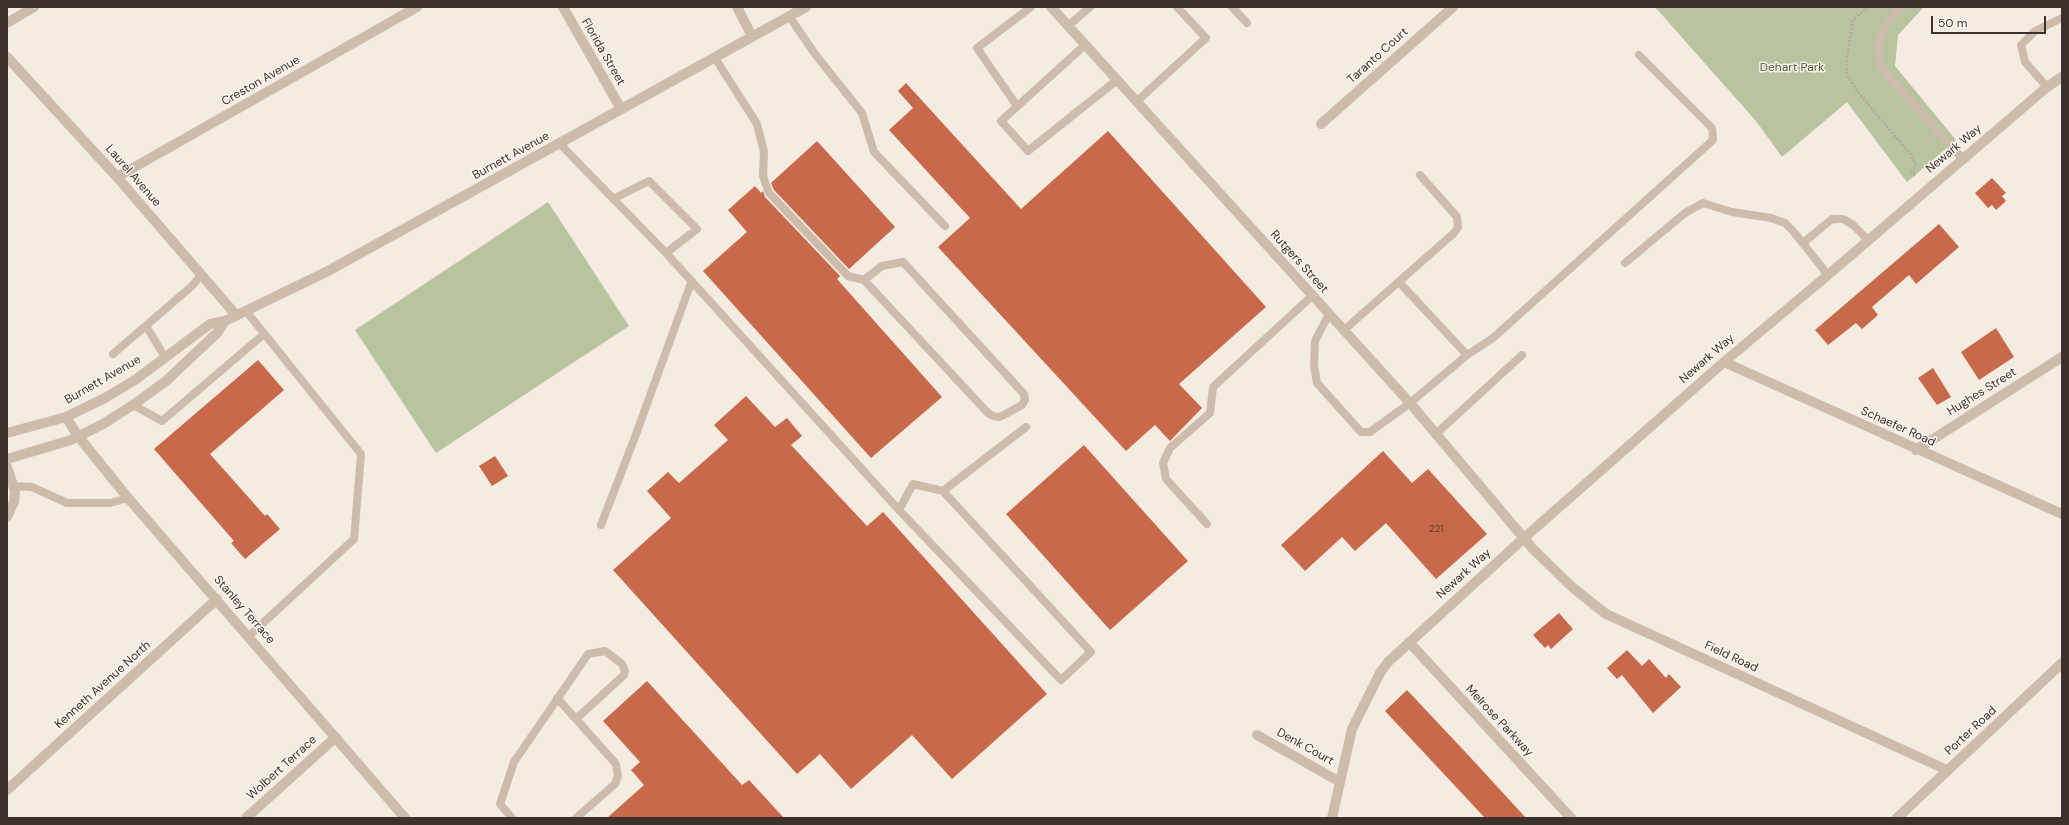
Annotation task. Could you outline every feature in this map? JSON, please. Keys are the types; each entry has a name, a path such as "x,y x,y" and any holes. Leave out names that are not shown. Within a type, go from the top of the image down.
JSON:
{"street":[{"path":"7,23 34,7"},
{"name":"Creston Avenue","path":"117,177 417,7"},
{"name":"Florida Street","path":"563,7 621,109"},
{"path":"737,7 752,36"},
{"name":"Burnett Avenue","path":"7,433 66,417 135,380 210,324 225,321 328,271 806,7"},
{"name":"Rutgers Street","path":"1051,7 1410,403 1524,538"},
{"name":"Taranto Court","path":"1321,124 1453,7"},
{"name":"Laurel Avenue","path":"7,57 117,177 236,315"},
{"name":"Newark Way","path":"1332,818 1352,729 1380,673 1388,662 1524,538 1724,362 1869,241 2047,87 2062,77"},
{"name":"Burnett Avenue","path":"7,459 49,447 78,436 103,424 133,405 166,381 217,333 225,321"},
{"name":"Hughes Street","path":"1916,450 2062,357"},
{"name":"Schaefer Road","path":"1724,362 1916,450 2062,514"},
{"name":"Stanley Terrace","path":"66,417 78,436 128,498 405,818"},
{"path":"7,467 13,486 14,502 7,517"},
{"name":"Field Road","path":"1524,538 1533,549 1572,587 1606,614 1947,770"},
{"name":"Kenneth Avenue North","path":"7,790 217,599"},
{"name":"Melrose Parkway","path":"1409,642 1571,818"},
{"name":"Porter Road","path":"1897,818 2062,663"},
{"name":"Denk Court","path":"1257,735 1340,782"},
{"name":"Wolbert Terrace","path":"246,818 336,738"}],"lane":[{"path":"1017,106 977,48 1030,7"},
{"path":"1068,26 1090,7"},
{"path":"1136,102 1206,38 1177,7"},
{"path":"1232,7 1247,23"},
{"path":"1901,7 1886,24 1879,43 1879,58 1883,70 1963,159"},
{"path":"789,16 815,54 862,113 874,152 944,226"},
{"path":"2047,87 2025,62 2021,44 2035,31 2062,18"},
{"path":"1085,45 1001,121 1028,151 1117,80"},
{"path":"1329,314 1314,341 1314,365 1317,383 1361,432 1370,432 1410,403 1467,355 1493,338 1713,140 1712,128 1639,56"},
{"path":"715,58 757,124 764,152 762,176 769,193 848,276 864,280 988,413 993,416 1000,417 1022,405 1025,400 1024,394 903,262 882,266 864,280"},
{"path":"560,144 666,253 691,283 899,510 1061,680 1091,652 943,491 914,484 899,510"},
{"path":"1344,330 1454,233 1458,227 1457,217 1420,175"},
{"path":"613,199 649,181 697,229 666,253"},
{"path":"1625,263 1685,213 1703,203 1740,214 1771,218 1785,223 1828,275"},
{"path":"1803,243 1832,219 1843,219 1853,225 1869,241"},
{"path":"114,354 192,286 201,275"},
{"path":"1399,282 1467,355"},
{"path":"601,524 635,437 691,283"},
{"path":"1207,524 1166,479 1163,463 1170,448 1210,413 1214,387 1312,296"},
{"path":"246,311 362,454 354,539 249,636"},
{"path":"146,326 165,357"},
{"path":"133,405 162,421 264,334"},
{"path":"1436,433 1522,355"},
{"path":"943,491 1026,427"},
{"path":"13,486 32,487 67,503 110,503 128,498"},
{"path":"512,818 500,804 514,762 588,654 596,651 605,651 622,664 625,671 624,675 576,719"},
{"path":"557,698 616,764 618,776 614,784 576,818"}],"path":[{"path":"1868,7 1853,20 1846,62 1847,75 1857,91 1911,155 1916,165 1912,172 1916,177"}],"green space":[{"name":"Dehart Park","path":"1655,7 1924,7 1898,35 1895,66 1956,140 1907,182 1847,102 1782,157 1756,121"},
{"path":"548,202 629,326 436,453 355,330"}],"building":[{"path":"906,83 1021,209 1108,131 1266,307 1179,384 1202,408 1170,441 1155,425 1126,451 938,247 970,218 889,130 913,108 898,91"},
{"path":"817,141 895,227 849,269 774,190 771,183"},
{"path":"1992,178 2006,193 2002,196 2006,201 1996,210 1992,205 1988,208 1975,193"},
{"path":"755,186 761,193 763,191 765,197 840,276 837,279 942,397 871,458 703,271 747,232 728,210"},
{"path":"1939,224 1959,247 1916,284 1909,275 1872,307 1878,315 1862,329 1856,323 1828,345 1815,330"},
{"path":"1996,328 2014,357 1979,380 1961,352"},
{"path":"258,360 284,390 210,454 265,516 267,514 280,529 245,559 231,543 234,541 154,449"},
{"path":"1933,368 1951,397 1937,405 1918,378"},
{"path":"746,396 775,427 787,418 802,436 791,445 867,526 883,512 1047,694 952,779 912,735 851,789 820,754 797,774 613,570 671,518 647,491 668,472 679,483 728,440 714,425"},
{"path":"1084,445 1188,561 1110,630 1006,514"},
{"path":"1383,451 1412,483 1428,469 1487,534 1436,579 1386,523 1355,551 1342,537 1305,571 1281,545"},
{"path":"495,456 508,476 492,486 479,466"},
{"path":"1559,613 1573,629 1551,649 1548,645 1545,648 1533,635"},
{"path":"1627,650 1642,666 1649,659 1666,678 1669,674 1681,687 1653,713 1622,675 1617,679 1607,668"},
{"path":"647,681 742,785 749,780 784,818 607,818 644,785 631,770 640,762 603,721"},
{"path":"1407,690 1526,818 1485,818 1385,711"}]}
